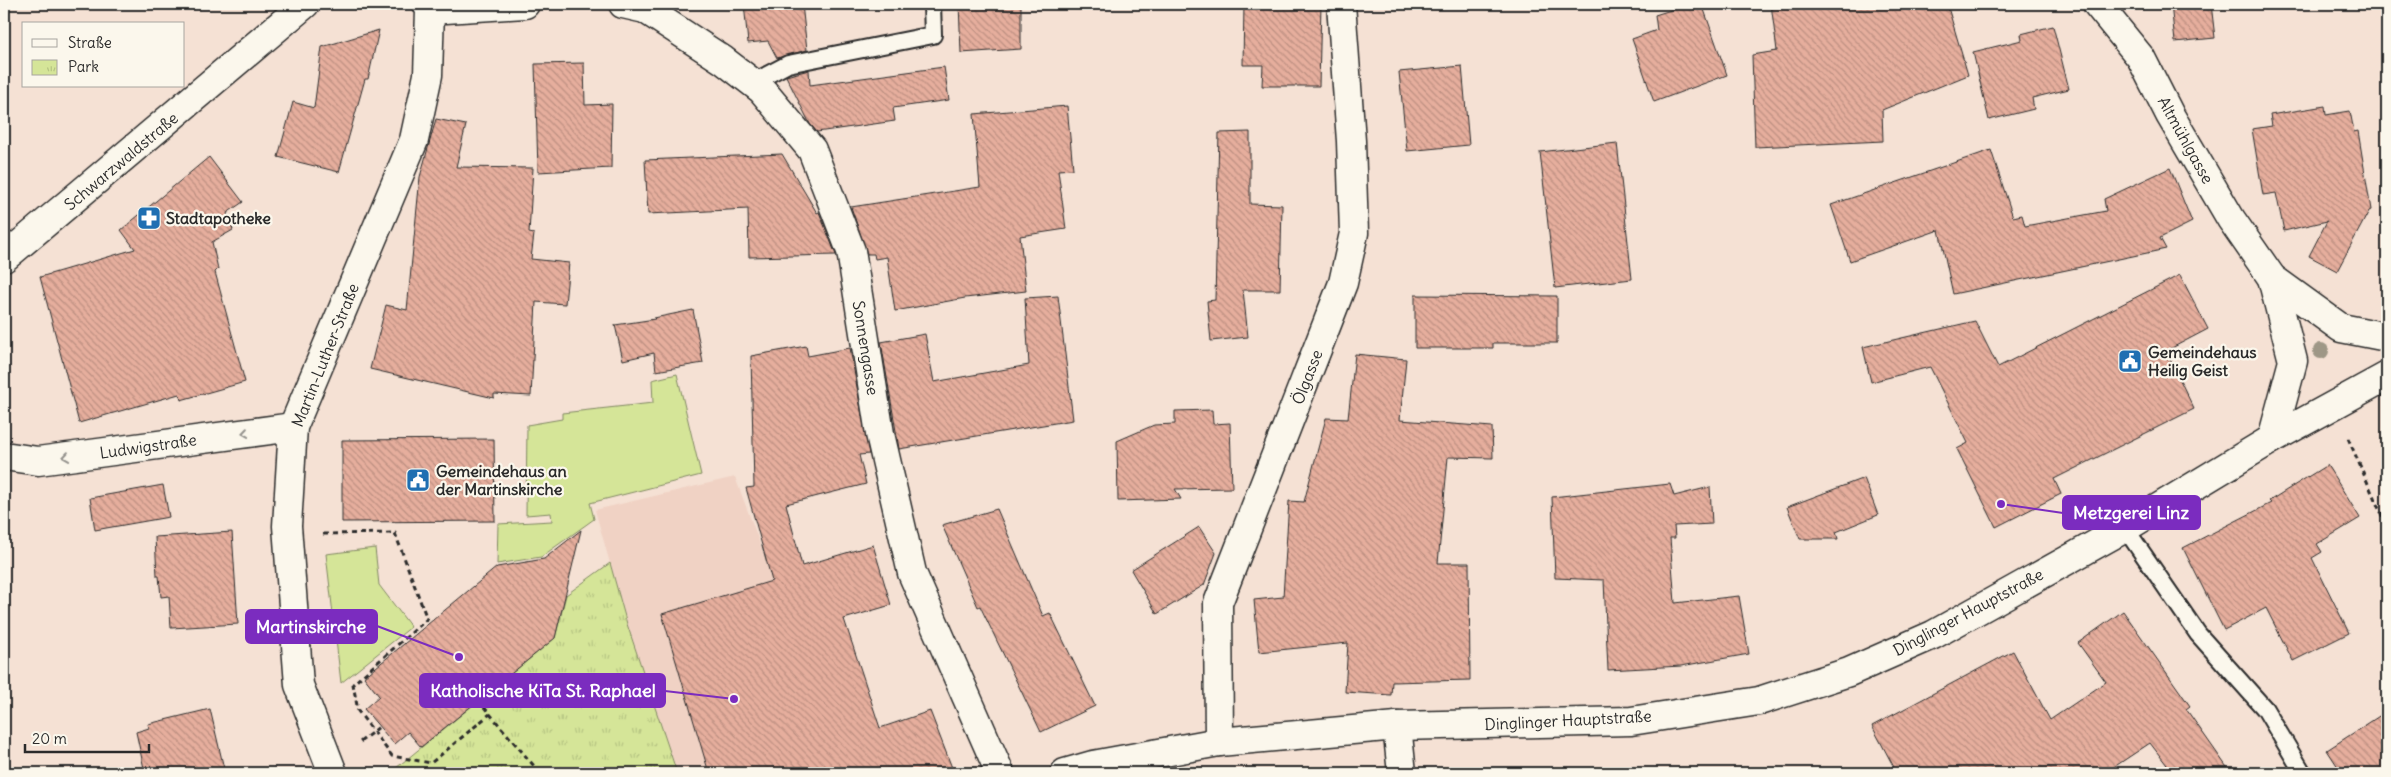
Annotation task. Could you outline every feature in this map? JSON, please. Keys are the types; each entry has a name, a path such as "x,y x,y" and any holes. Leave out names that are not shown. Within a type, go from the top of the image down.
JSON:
{"street":[{"name":"Schwarzwaldstraße","path":"4,258 305,4"},
{"path":"429,7 526,4"},
{"name":"Sonnengasse","path":"623,4 645,9 723,60 762,90 812,150 851,251 880,434 912,573 1000,773"},
{"name":"Ölgasse","path":"1219,742 1218,603 1343,284 1354,233 1351,141 1341,4"},
{"name":"Altmühlgasse","path":"2097,4 2141,58 2170,115 2231,219 2272,278 2341,328 2387,337"},
{"name":"Martin-Luther-Straße","path":"333,773 298,685 287,526 293,427 414,140 428,75 429,7"},
{"name":"Altmühlgasse","path":"2272,278 2293,361 2272,438"},
{"name":"Dinglinger Hauptstraße","path":"1065,773 1093,765 1219,742 1398,726 1632,720 1759,700 1849,672 1933,634 2125,528 2272,438 2387,376"},
{"name":"Ludwigstraße","path":"4,456 38,461 293,427"},
{"path":"1398,726 1402,773"}],"lane":[{"path":"752,83 788,64 933,35 932,4"},
{"path":"2125,528 2198,634 2265,709 2304,773"}],"path":[{"path":"2334,405 2387,527"},
{"path":"338,534 395,533 427,619 352,684 358,711 392,756 431,763 490,714"},
{"path":"478,700 540,773"},
{"path":"366,738 379,727"}],"shaded area":[{"path":"735,477 842,773 677,773 627,624 595,510"}],"green space":[{"path":"677,374 701,475 590,503 594,519 541,557 497,564 498,524 552,521 551,513 526,515 527,425 562,419 562,413 653,403 652,380"},
{"path":"375,548 379,585 411,627 341,683 326,554"},
{"path":"610,563 627,624 677,773 390,773 555,638 566,595"}],"building":[{"path":"744,4 802,4 807,50 777,58 768,41 748,43"},
{"path":"959,4 1021,4 1021,49 961,53"},
{"path":"1244,4 1321,4 1319,86 1262,86 1263,65 1243,65"},
{"path":"1690,4 1702,4 1727,75 1654,102 1632,39 1657,30 1655,15"},
{"path":"1771,4 1947,4 1968,75 1882,110 1883,141 1755,147 1752,55 1777,51"},
{"path":"2171,4 2211,4 2215,38 2175,42"},
{"path":"2053,26 2069,89 2032,98 2034,109 1989,120 1973,52 2022,40 2021,34"},
{"path":"379,30 368,79 365,79 339,172 278,157 293,102 314,108 322,47"},
{"path":"584,63 585,105 612,104 611,168 538,172 535,64"},
{"path":"1462,66 1469,145 1407,151 1399,72"},
{"path":"944,67 949,100 893,108 895,121 817,132 810,124 786,76 809,70 810,85"},
{"path":"1067,106 1073,169 1058,170 1066,229 1020,236 1026,291 965,298 895,311 887,257 875,259 874,254 867,254 851,207 980,187 974,114"},
{"path":"2325,106 2326,115 2350,111 2354,132 2358,131 2371,210 2337,271 2309,256 2327,221 2284,231 2276,193 2263,195 2252,129 2272,126 2270,115"},
{"path":"436,119 466,125 456,167 533,168 529,233 534,234 531,259 569,263 565,304 536,302 531,396 494,394 494,398 370,369 386,305 407,310 420,177"},
{"path":"1250,132 1250,204 1282,205 1280,290 1243,290 1248,337 1211,341 1207,301 1215,300 1219,133"},
{"path":"1617,143 1632,279 1555,288 1540,152"},
{"path":"1991,150 2013,217 2022,215 2025,226 2106,211 2104,199 2170,168 2192,222 2160,238 2166,249 1953,294 1939,230 1850,261 1831,205"},
{"path":"782,154 817,213 819,212 836,255 749,257 748,209 648,214 645,160"},
{"path":"209,157 243,202 227,213 233,230 212,242 218,269 215,272 245,382 181,400 179,394 79,423 40,277 135,249 121,230"},
{"path":"2180,275 2208,329 2166,351 2194,409 2054,479 2061,494 1996,527 1957,449 1968,443 1930,367 1871,382 1863,347 1975,321 1998,367"},
{"path":"1415,295 1557,296 1557,343 1493,343 1493,348 1415,348"},
{"path":"1058,296 1073,420 899,449 881,342 925,334 934,382 1029,365 1025,298"},
{"path":"693,310 703,363 656,371 654,353 623,360 615,325 655,319"},
{"path":"806,346 808,356 850,348 869,454 859,455 866,484 786,504 802,566 873,545 891,605 844,619 880,728 930,711 954,773 709,773 662,614 772,581 746,488 754,487 751,356"},
{"path":"1355,354 1406,359 1400,420 1492,427 1493,458 1448,457 1438,563 1469,563 1470,680 1392,682 1391,695 1345,692 1348,643 1259,652 1254,600 1283,597 1289,501 1304,502 1326,418 1348,419"},
{"path":"1212,410 1213,424 1230,423 1232,488 1175,489 1181,499 1118,501 1117,441 1154,425 1175,424 1175,411"},
{"name":"Gemeindehaus an der Martinskirche","path":"494,439 495,521 342,522 342,440"},
{"path":"2327,465 2360,518 2317,544 2322,552 2312,558 2349,633 2293,661 2266,608 2224,630 2183,548 2271,503 2269,501"},
{"path":"1864,478 1878,515 1836,532 1838,539 1800,539 1787,507"},
{"path":"1670,484 1674,496 1710,487 1712,524 1674,526 1675,538 1670,538 1675,603 1739,596 1749,654 1681,666 1608,670 1604,580 1555,578 1552,497"},
{"path":"163,485 169,517 95,530 90,498"},
{"path":"997,509 1043,616 1050,613 1095,706 1041,732 980,606 978,607 942,525"},
{"path":"1199,527 1216,553 1204,585 1157,614 1131,570"},
{"path":"581,530 555,638 421,747 408,732 394,744 364,709 379,696 364,677 497,567 544,559"},
{"path":"232,532 238,624 171,628 169,596 161,597 159,576 157,576 155,537"},
{"path":"2123,611 2190,706 2186,709 2231,773 2173,773 2150,743 2105,773 1897,773 1872,726 2013,651 2050,720 2106,682 2078,643"},
{"path":"210,709 225,773 145,773 136,732 149,728 148,724"},
{"path":"2387,711 2387,773 2342,773 2327,750"}],"place":[{"name":"Stadtapotheke","path":"149,218"},
{"name":"Gemeindehaus Heilig Geist","path":"2130,361"},
{"name":"Gemeindehaus an der Martinskirche","path":"418,480"},
{"name":"Metzgerei Linz","path":"2001,504"},
{"name":"Martinskirche","path":"459,657"},
{"name":"Katholische KiTa St. Raphael","path":"734,699"}]}
